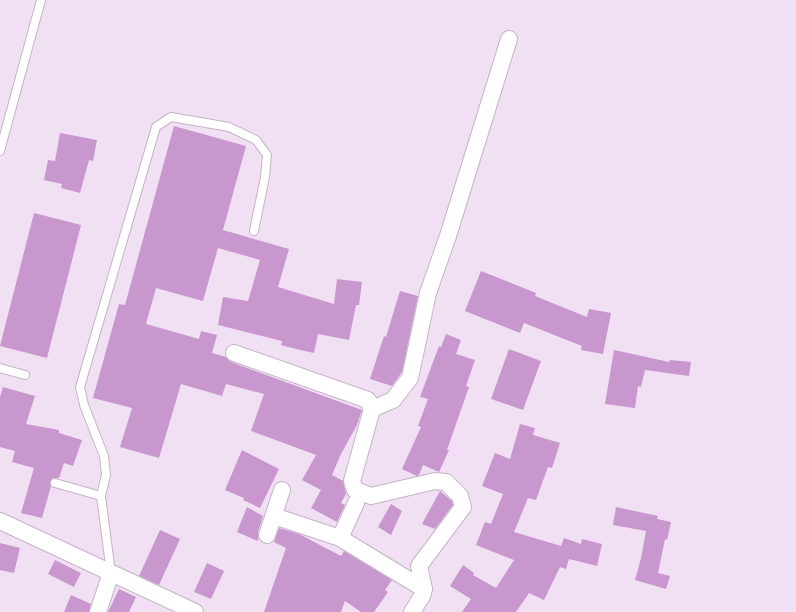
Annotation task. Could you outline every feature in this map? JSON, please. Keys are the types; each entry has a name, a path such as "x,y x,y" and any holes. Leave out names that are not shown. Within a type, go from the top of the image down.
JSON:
{"street":[{"path":"372,408 393,400 410,378 428,294 448,236 509,39"},
{"path":"234,353 368,400 372,408 352,481 355,490 371,496 435,481 446,482 460,496 463,506 419,566 424,589 422,596 412,612"},
{"path":"267,535 282,490"},
{"path":"340,538 356,503"},
{"path":"274,516 340,538 424,589"},
{"path":"0,521 187,610"},
{"path":"98,612 111,573"}],"lane":[{"path":"0,151 41,0"},
{"path":"111,573 101,496 106,475 104,456 84,405 80,387 156,127 170,117 229,127 256,140 268,155 254,232"},
{"path":"0,368 25,375"},
{"path":"55,483 101,496"}],"building":[{"path":"174,126 246,146 223,230 289,249 278,287 334,304 337,279 362,282 359,305 356,305 349,340 318,334 314,353 300,350 281,345 282,341 218,325 223,297 248,301 260,260 218,248 203,301 156,288 146,324 199,339 201,331 217,335 212,353 226,357 231,362 362,410 357,425 341,454 332,475 343,481 346,494 341,503 345,505 337,522 311,508 321,490 302,480 316,455 251,431 264,394 226,384 222,396 181,384 159,458 120,447 132,408 93,398 119,304 125,305"},
{"path":"60,133 97,140 93,161 89,160 80,193 61,188 62,184 44,180 48,160 55,161"},
{"path":"34,213 81,225 47,358 0,346"},
{"path":"481,271 536,293 535,296 587,317 589,309 611,313 603,354 581,350 582,346 524,323 520,333 465,311"},
{"path":"400,291 418,296 402,372 392,386 370,379 384,336 386,337"},
{"path":"446,334 461,340 456,354 475,360 466,386 469,387 447,450 449,450 439,472 423,465 419,475 417,476 402,469 421,427 418,426 428,399 420,397 439,346 441,347"},
{"path":"509,349 541,361 523,410 491,399"},
{"path":"614,350 669,362 670,360 691,362 689,376 645,370 641,387 638,386 635,408 605,404"},
{"path":"3,387 35,396 26,424 59,430 59,433 82,440 73,466 64,463 59,478 53,478 50,481 51,486 42,518 21,513 34,468 12,462 15,451 0,447 0,397"},
{"path":"520,424 535,428 533,435 560,443 552,468 548,467 536,500 528,498 514,532 561,546 564,538 581,544 582,539 602,544 597,566 569,559 566,569 560,567 544,600 529,593 516,612 462,612 471,599 450,586 463,565 474,573 473,575 496,588 514,560 476,545 485,522 491,524 503,494 482,486 495,453 510,459"},
{"path":"242,450 279,469 260,508 243,500 244,498 225,490"},
{"path":"440,491 452,501 453,505 435,529 422,524"},
{"path":"391,504 402,511 391,535 378,527"},
{"path":"247,507 263,516 258,532 258,541 237,532"},
{"path":"616,507 658,516 657,519 671,522 667,540 665,539 658,573 670,576 666,589 635,580 646,531 613,525"},
{"path":"279,528 299,534 341,556 344,551 392,580 385,590 388,592 374,612 361,612 345,601 341,612 264,612 286,548 274,542"},
{"path":"160,530 180,539 159,585 139,576"},
{"path":"0,543 20,548 14,573 0,570"},
{"path":"55,560 81,573 74,587 48,574"},
{"path":"207,563 224,571 211,599 194,592"},
{"path":"119,589 136,597 129,612 108,612"},
{"path":"71,595 91,604 89,612 64,612"}]}
